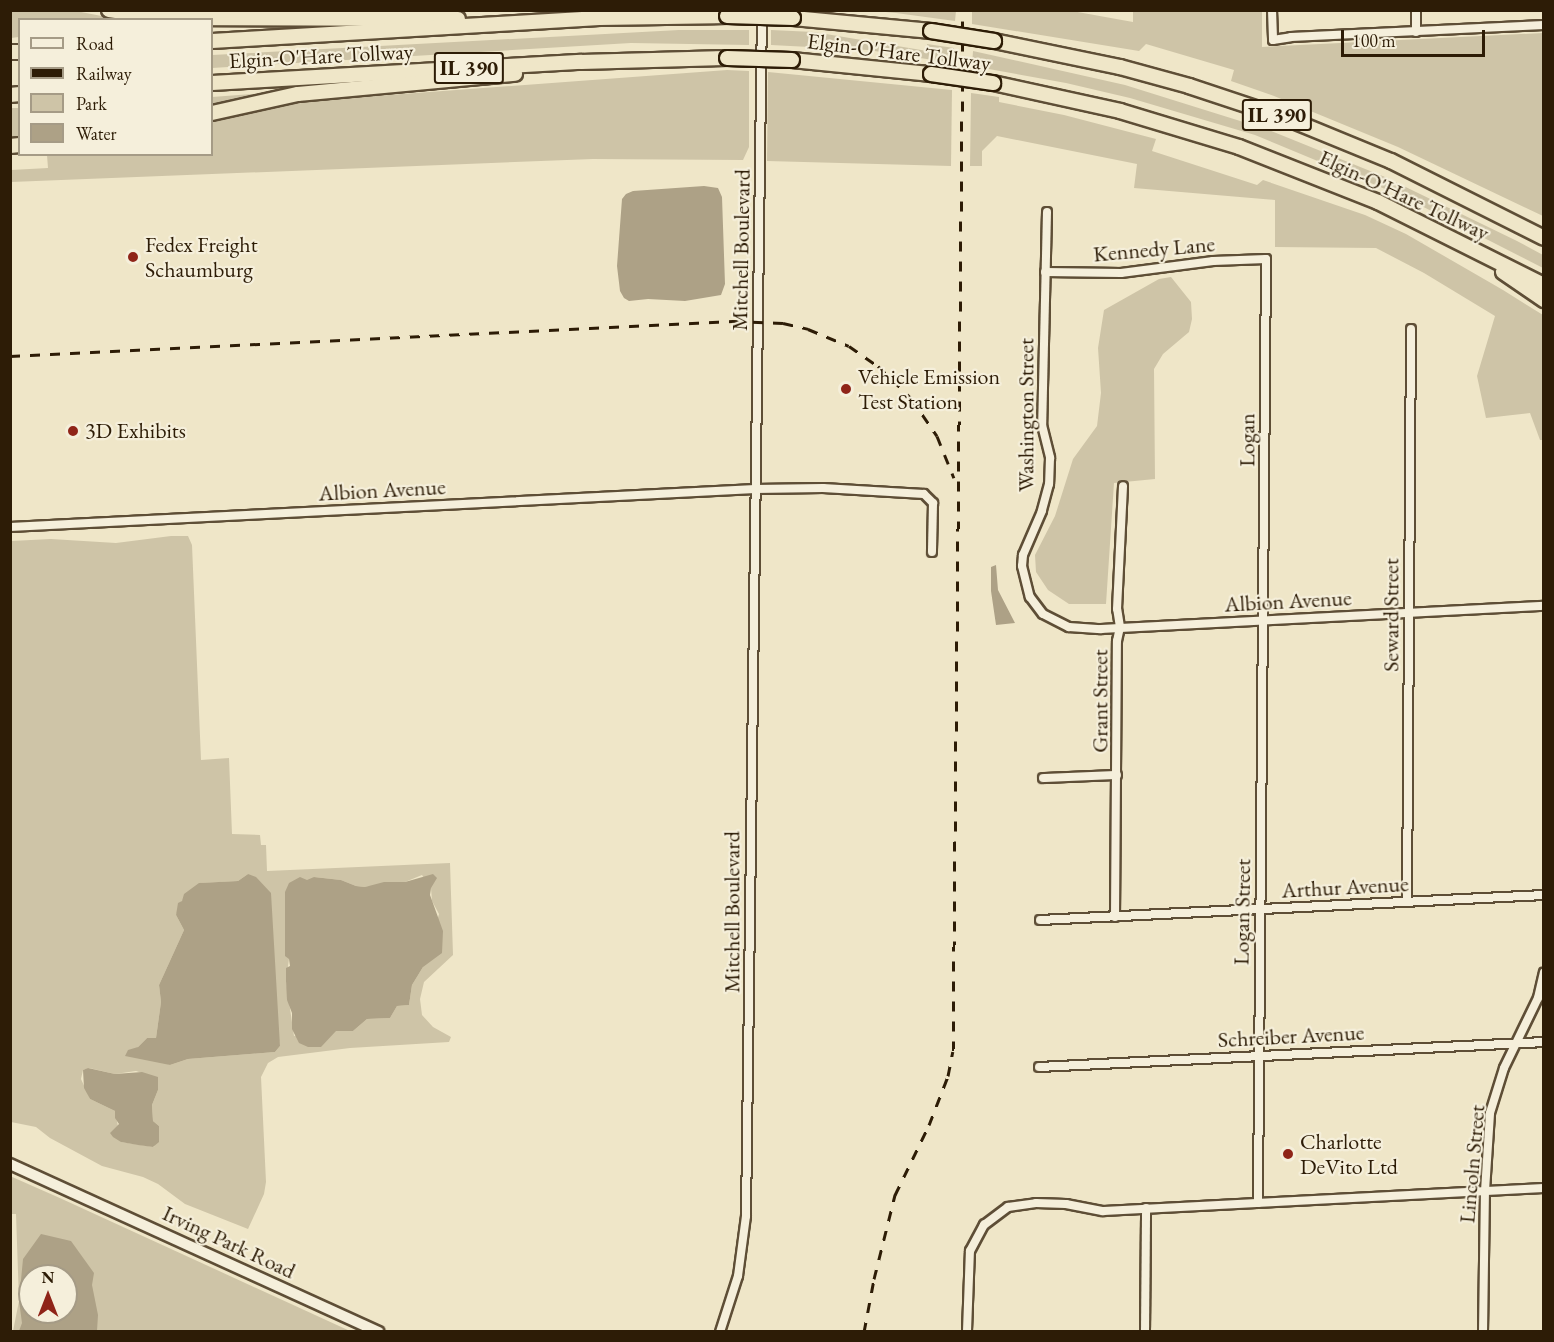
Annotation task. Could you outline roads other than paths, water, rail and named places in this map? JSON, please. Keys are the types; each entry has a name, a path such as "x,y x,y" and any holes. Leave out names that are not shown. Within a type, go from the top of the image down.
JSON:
{"highway":[{"path":"109,10 165,18 421,18 538,22"},
{"name":"Elgin-O'Hare Tollway","path":"213,41 673,15 793,18 931,31 994,41 1120,67 1189,86 1286,118 1391,161 1544,238"},
{"name":"Elgin-O'Hare Tollway","path":"213,83 581,62 727,58 792,60 931,74 993,83 1120,111 1239,147 1378,202 1544,285"},
{"path":"213,113 298,94 516,74 581,62"},
{"path":"1468,246 1544,300"}],"main road":[{"name":"Irving Park Road","path":"10,1164 378,1332"}],"street":[{"name":"Mitchell Boulevard","path":"720,1332 738,1276 746,1216 762,10"},
{"path":"1272,10 1274,40 1291,37 1544,25"},
{"path":"1416,10 1416,32"},
{"name":"Washington Street","path":"1039,609 1028,591 1022,566 1023,555 1042,511 1049,484 1050,458 1042,425 1047,212"},
{"name":"Kennedy Lane","path":"1045,272 1121,273 1213,261 1266,259"},
{"name":"Logan","path":"1264,621 1266,259"},
{"name":"Seward Street","path":"1407,902 1411,329"},
{"name":"Grant Street","path":"1114,917 1117,641 1120,627 1117,609 1123,486"},
{"name":"Albion Avenue","path":"10,527 755,489"},
{"path":"755,489 854,489 924,494 933,503 932,552"},
{"name":"Albion Avenue","path":"1039,609 1050,619 1069,627 1120,627 1544,606"},
{"name":"Logan Street","path":"1258,1203 1264,621"},
{"path":"1043,778 1117,775"},
{"name":"Arthur Avenue","path":"1040,921 1544,895"},
{"name":"Lincoln Street","path":"1483,1332 1485,1191 1490,1113 1504,1068 1538,999 1544,973"},
{"name":"Schreiber Avenue","path":"1039,1067 1544,1042"},
{"path":"967,1331 970,1251 984,1225 1008,1207 1036,1203 1066,1204 1103,1211 1544,1188"},
{"path":"1145,1332 1146,1209"}],"water":[{"path":"704,186 718,188 722,197 725,284 721,295 685,301 648,299 629,301 624,298 620,291 617,266 622,199 633,191"},
{"path":"996,565 998,590 1015,623 996,625 991,591 991,567"},
{"path":"248,874 256,877 271,893 280,1046 275,1052 188,1059 170,1065 125,1056 128,1050 138,1047 147,1038 156,1038 161,1002 159,985 184,930 176,915 178,903 182,901 184,894 199,883 238,881"},
{"path":"433,874 437,878 430,895 443,931 442,953 423,967 412,985 409,1005 397,1006 390,1018 367,1019 353,1031 336,1031 321,1047 308,1047 299,1043 292,1029 292,1013 287,1000 286,968 290,966 289,959 285,956 285,892 289,883 300,877 307,880 314,877 341,880 365,887 384,882 405,882"},
{"path":"88,1068 115,1074 142,1072 158,1077 158,1090 152,1105 153,1121 159,1126 159,1142 153,1147 121,1142 113,1137 110,1133 119,1124 115,1118 115,1111 90,1099 84,1088 83,1070"},
{"path":"41,1234 71,1241 94,1273 92,1285 98,1315 97,1331 19,1331 22,1324 78,1324 78,1264 23,1264 23,1259"}],"railway":[{"path":"864,1332 874,1279 895,1195 929,1125 948,1076 953,1051 963,10"},
{"path":"10,356 733,321 783,323 808,329 849,346 878,366 911,398 937,436 954,478"}],"place":[{"name":"Fedex Freight Schaumburg","path":"133,257"},
{"name":"Vehicle Emission Test Station","path":"846,389"},
{"name":"3D Exhibits","path":"73,431"},
{"name":"Charlotte DeVito Ltd","path":"1288,1154"}]}
